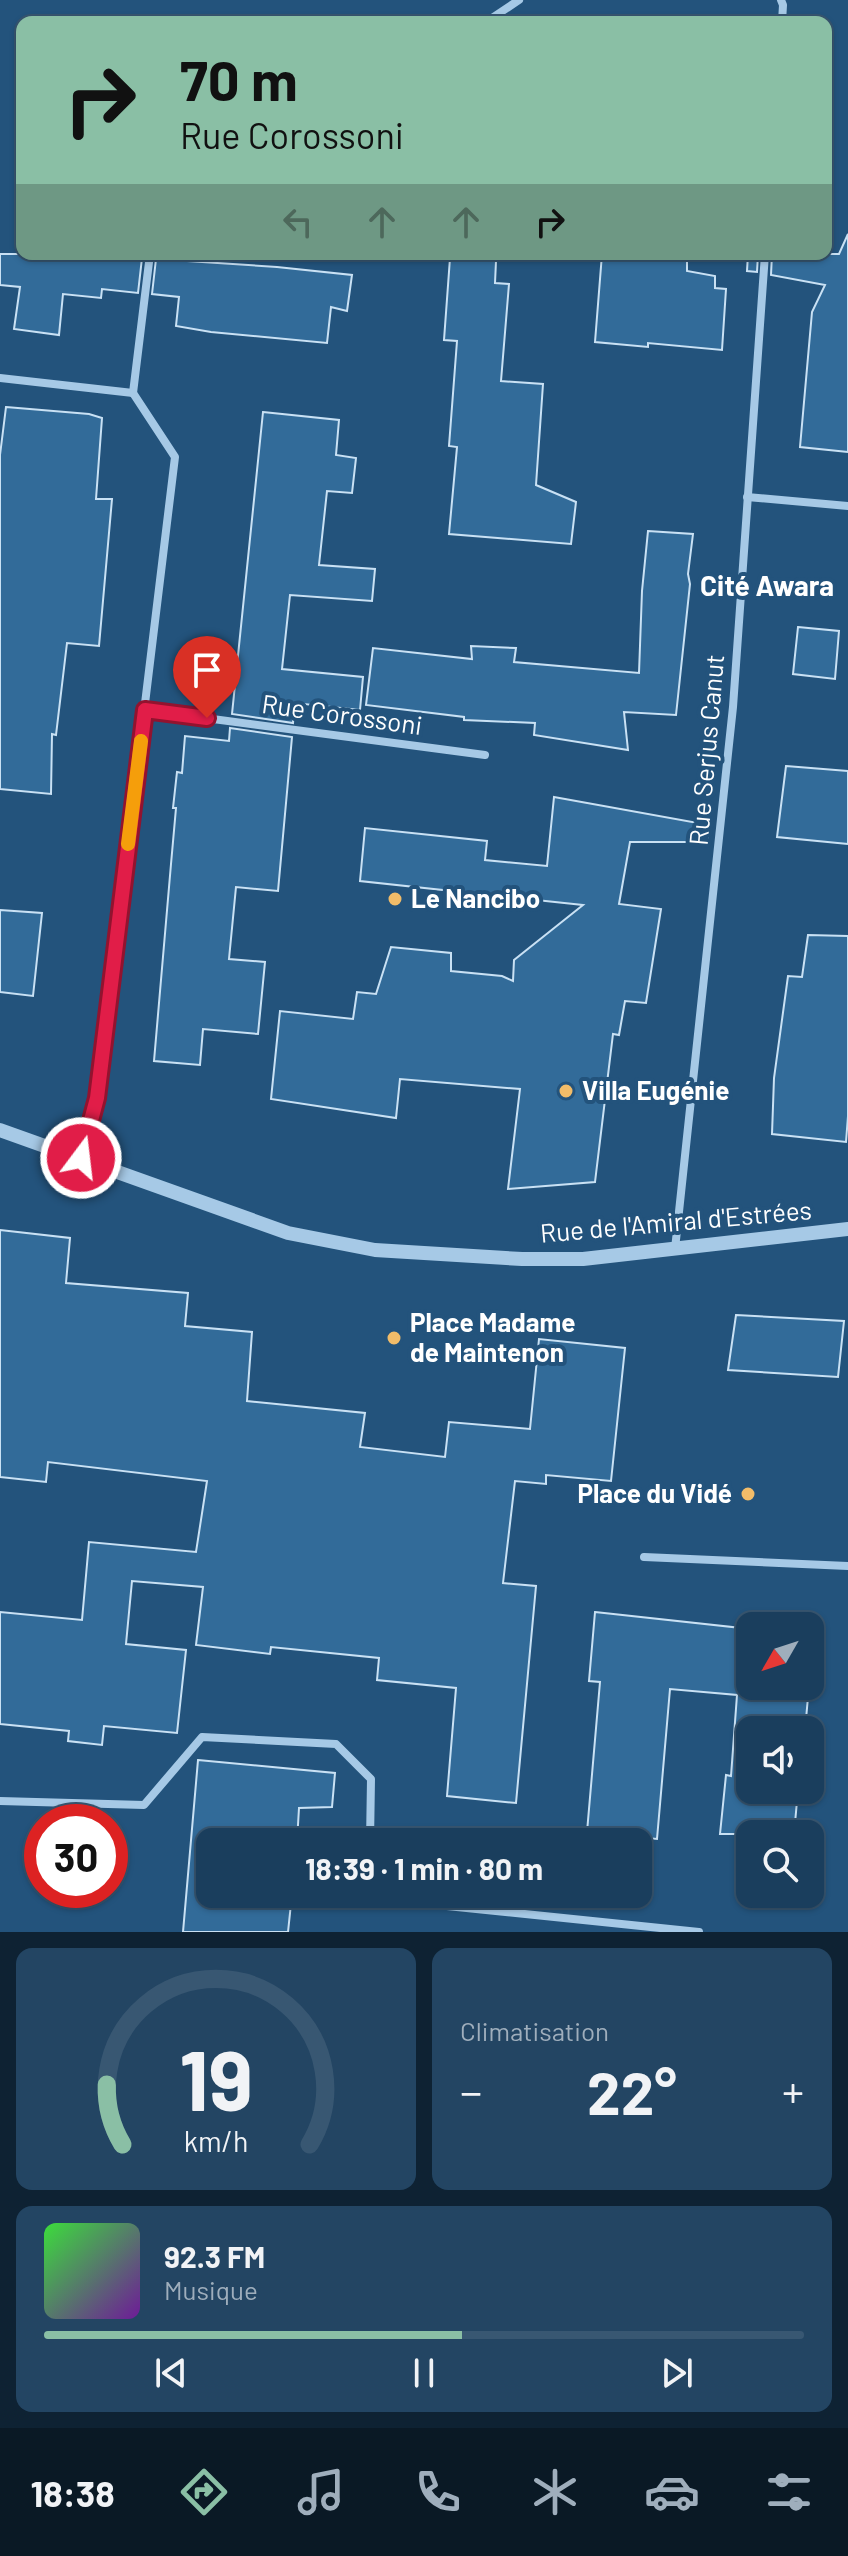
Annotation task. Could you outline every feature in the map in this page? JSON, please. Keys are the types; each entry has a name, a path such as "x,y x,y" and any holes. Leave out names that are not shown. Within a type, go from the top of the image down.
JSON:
{"street":[{"path":"495,16 519,0"},
{"path":"81,1158 97,1098 175,457 133,393 149,260"},
{"name":"Rue Serjus Canut","path":"675,1249 733,707 765,260"},
{"path":"0,378 133,393"},
{"path":"747,497 848,506"},
{"name":"Rue Corossoni","path":"145,710 485,755"},
{"name":"Rue de l'Amiral d'Estrées","path":"0,1130 288,1233 375,1250 583,1259 848,1229"},
{"path":"644,1557 848,1566"},
{"path":"0,1801 144,1805 202,1737 336,1744 371,1779 370,1828"},
{"path":"466,1908 699,1932"}],"building":[{"path":"848,234 848,452 800,447 812,312 825,285 771,275 772,260 832,260 832,254 839,254"},
{"path":"0,254 16,254 16,260 142,260 138,293 102,289 101,298 63,294 59,335 14,329 20,287 0,285"},
{"path":"156,260 352,275 347,311 331,307 327,343 176,326 179,297 152,294"},
{"path":"450,260 496,261 495,283 509,284 501,381 543,384 536,485 576,502 571,544 449,534 457,447 449,446 457,341 444,340"},
{"path":"602,260 687,260 687,271 715,276 715,288 726,289 722,350 595,342"},
{"path":"748,260 758,260 757,272 747,271"},
{"path":"6,407 89,414 102,418 96,499 112,499 99,646 67,643 56,735 52,734 51,794 0,789 0,455"},
{"path":"263,412 339,420 336,455 356,458 352,493 327,491 319,565 375,569 372,601 290,595 282,669 363,677 360,710 295,703 293,723 232,714"},
{"path":"648,531 693,534 688,574 690,584 676,715 624,712 628,750 534,735 535,723 464,720 464,717 366,705 373,648 472,659 471,646 516,648 514,662 639,673"},
{"path":"798,627 839,631 835,679 793,674"},
{"path":"230,728 292,737 278,891 236,887 229,959 265,962 258,1034 203,1029 200,1065 154,1061 176,808 173,808 177,772 182,773 185,736 229,741"},
{"path":"786,766 848,771 848,844 777,837"},
{"path":"554,797 709,825 707,842 630,842 619,904 661,909 646,1003 625,1001 619,1035 613,1034 595,1182 508,1189 520,1089 400,1079 396,1118 271,1099 280,1011 353,1019 357,992 376,994 391,947 451,953 451,971 502,976 513,981 514,960 583,905 360,881 365,828 487,841 485,860 547,866"},
{"path":"0,910 42,913 33,996 0,992"},
{"path":"808,935 848,936 846,1142 772,1134 774,1078 788,976 802,977"},
{"path":"0,1230 70,1238 66,1283 188,1293 185,1326 252,1332 247,1401 365,1413 360,1447 445,1457 449,1422 530,1429 539,1339 625,1348 611,1481 546,1475 546,1484 515,1481 503,1583 536,1586 516,1803 447,1796 456,1688 377,1680 379,1658 271,1647 270,1654 196,1645 203,1587 132,1581 126,1644 186,1650 177,1733 104,1726 102,1745 68,1741 69,1731 0,1724 0,1612 82,1620 89,1542 196,1552 207,1481 48,1462 46,1482 0,1477"},
{"path":"736,1315 844,1321 838,1377 728,1370"},
{"path":"595,1612 736,1627 736,1695 670,1689 657,1839 652,1838 652,1828 587,1828 600,1682 589,1681"},
{"path":"737,1700 808,1700 806,1716 736,1716 736,1804 797,1804 795,1820 736,1820 736,1834 720,1834 726,1775 731,1776"},
{"path":"198,1760 335,1773 332,1807 299,1808 298,1828 196,1828 196,1908 291,1908 288,1932 183,1932"}],"slow traffic":[{"path":"128,844 141,741"}],"place":[{"name":"Le Nancibo","path":"395,899"},
{"name":"Villa Eugénie","path":"566,1091"},
{"name":"Place Madame de Maintenon","path":"394,1338"},
{"name":"Place du Vidé","path":"748,1494"}],"district":[{"name":"Cité Awara","path":"767,586"}],"route":[{"path":"81,1158 97,1098 145,710 207,718"}]}
